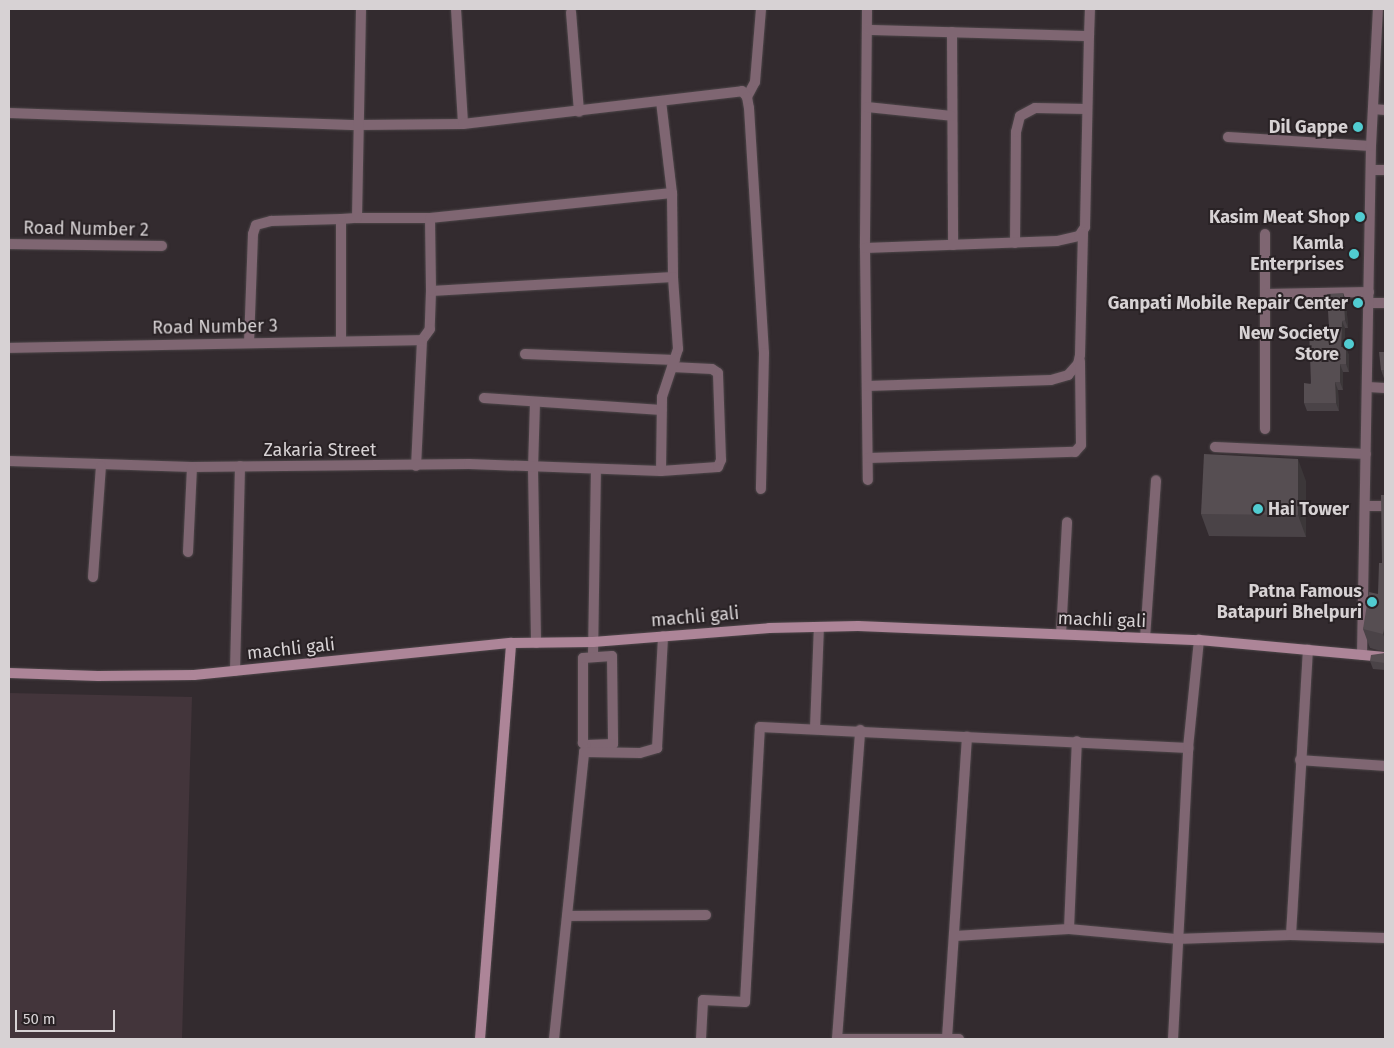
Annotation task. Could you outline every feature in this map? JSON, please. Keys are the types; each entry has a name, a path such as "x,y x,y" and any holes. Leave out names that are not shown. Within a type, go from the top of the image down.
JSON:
{"street":[{"path":"357,218 361,9"},
{"path":"456,9 463,124"},
{"path":"760,9 755,82 747,97 764,353 761,488"},
{"path":"867,9 865,248 868,480"},
{"path":"868,458 1075,452 1081,445 1080,356 1090,9"},
{"path":"1362,655 1370,303 1371,146 1372,109 1380,41 1378,9"},
{"path":"571,12 579,112"},
{"path":"868,30 1089,36"},
{"path":"952,32 953,245"},
{"path":"9,113 359,126 463,124 579,112 736,90 747,97"},
{"path":"661,101 672,193 673,277 679,343 665,386 662,410 662,471"},
{"path":"867,107 952,116"},
{"path":"1015,243 1016,132 1020,116 1035,108 1087,109"},
{"path":"1372,109 1385,110"},
{"path":"1228,137 1371,146"},
{"path":"1371,170 1385,170"},
{"path":"250,343 253,234 256,225 270,221 430,218 672,193"},
{"path":"416,466 422,340 430,328 430,218"},
{"path":"341,219 341,340"},
{"path":"865,248 1062,240 1075,238 1083,232"},
{"path":"1265,234 1265,429"},
{"name":"Road Number 2","path":"9,244 162,246"},
{"path":"431,291 673,277"},
{"path":"1265,294 1369,292"},
{"path":"1370,303 1385,303"},
{"name":"Road Number 3","path":"9,348 341,340 422,340"},
{"path":"525,354 674,363"},
{"path":"867,386 1051,380 1068,375 1078,364 1080,356"},
{"name":"Zakaria Street","path":"9,461 101,466 416,466 469,464 596,470 662,471 714,469 721,460 718,373 712,369 674,363"},
{"path":"1368,387 1385,388"},
{"path":"484,398 662,410"},
{"path":"535,402 533,468 536,643"},
{"path":"1215,448 1366,454"},
{"path":"93,577 101,466"},
{"path":"235,671 240,466"},
{"path":"188,552 192,467"},
{"path":"593,656 596,470"},
{"path":"1146,638 1156,480"},
{"path":"1365,506 1385,506"},
{"path":"1061,634 1067,522"},
{"path":"815,728 819,627"},
{"name":"machli gali","path":"9,673 98,676 235,671 511,643 593,642 819,627 1199,640 1385,657"},
{"path":"554,1039 584,752 591,748 613,744 613,658 593,656 582,658 583,743 591,748 640,753 657,748 663,636"},
{"path":"1173,1039 1176,939 1188,748 1199,640"},
{"path":"480,1039 511,643"},
{"path":"1291,935 1308,650"},
{"path":"700,1039 703,1000 745,1002 760,727 860,730 1188,748"},
{"path":"860,730 837,1039 959,1039"},
{"path":"947,1038 956,936 967,737"},
{"path":"1070,929 1077,741"},
{"path":"1300,760 1385,766"},
{"path":"567,916 706,915"},
{"path":"956,936 1070,929 1176,939 1291,935 1385,938"}],"shaded area":[{"path":"9,693 192,697 182,1039 9,1039"}],"building":[{"path":"1343,293 1345,320 1342,321 1341,347 1346,347 1346,364 1340,364 1340,382 1335,382 1336,403 1304,403 1304,383 1311,384 1309,328 1329,328 1327,294"},
{"path":"1379,352 1385,352 1385,370 1381,370"},
{"path":"1204,454 1298,459 1298,515 1201,514"},
{"path":"1381,495 1385,495 1385,624 1383,634 1363,629 1369,592 1378,594 1379,563 1382,563"},
{"path":"1385,653 1385,663 1370,661 1371,655"}],"place":[{"name":"Dil Gappe","path":"1358,127"},
{"name":"Kasim Meat Shop","path":"1360,217"},
{"name":"Kamla Enterprises","path":"1354,254"},
{"name":"Ganpati Mobile Repair Center","path":"1358,303"},
{"name":"New Society Store","path":"1349,344"},
{"name":"Hai Tower","path":"1258,509"},
{"name":"Patna Famous Batapuri Bhelpuri","path":"1372,602"}]}
